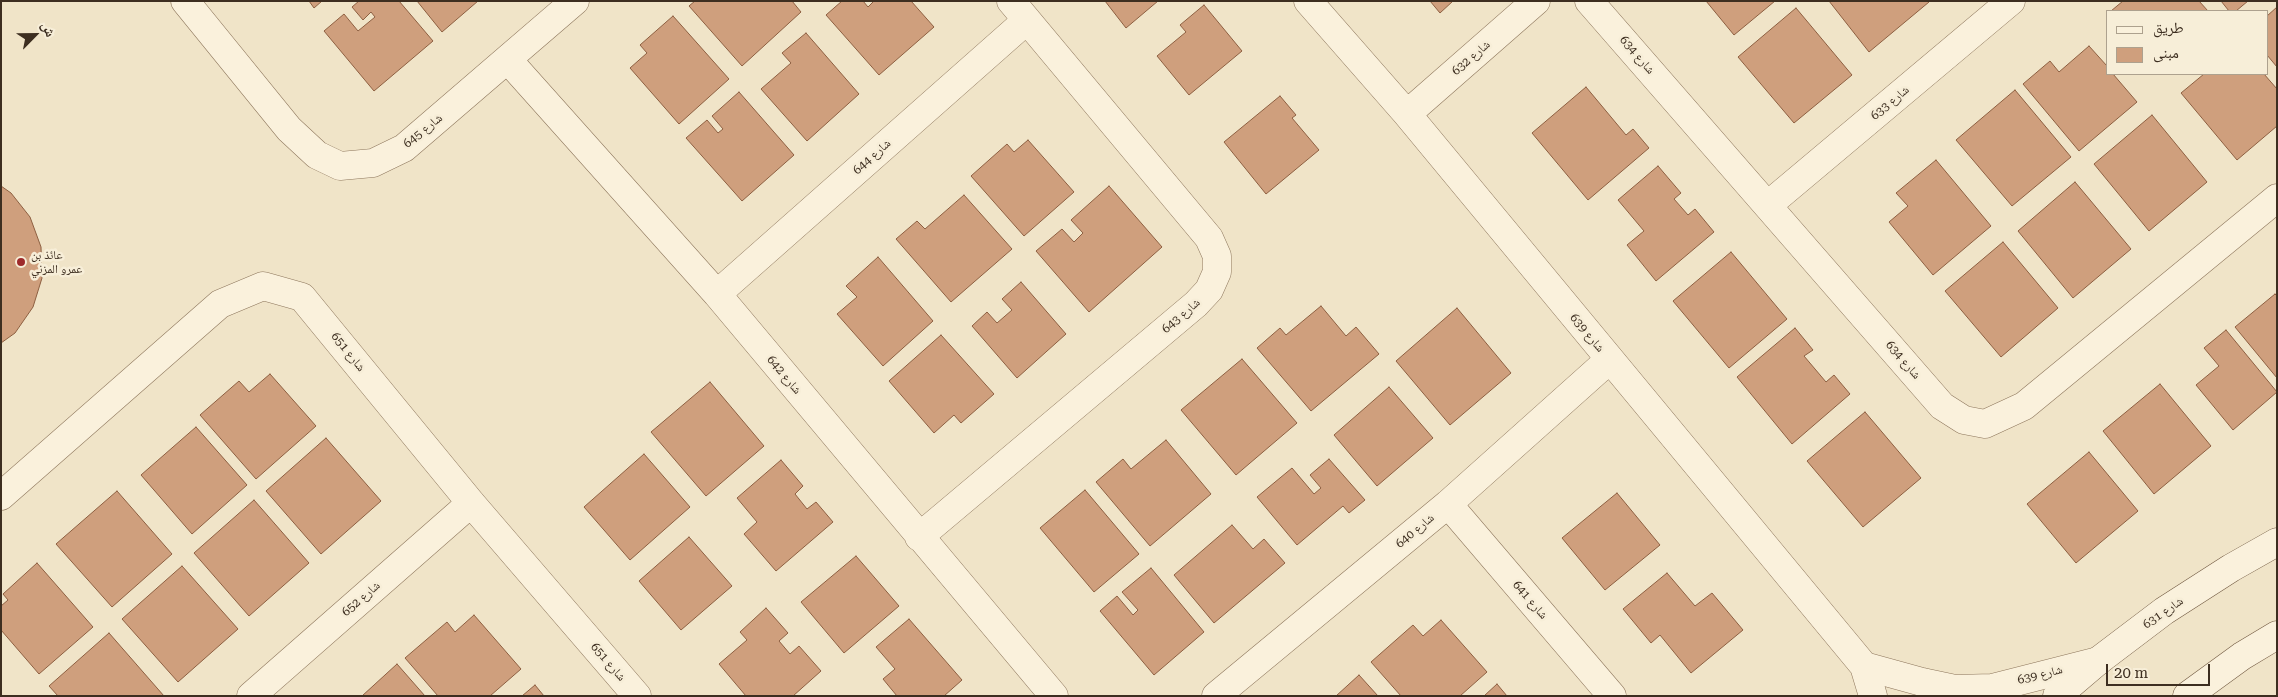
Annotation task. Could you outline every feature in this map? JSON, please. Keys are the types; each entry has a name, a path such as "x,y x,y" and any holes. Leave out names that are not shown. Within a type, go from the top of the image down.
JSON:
{"street":[{"name":"شارع 645","path":"185,1 289,129 317,155 340,166 373,163 404,148 575,1"},
{"name":"شارع 639","path":"1308,1 1407,114 1864,666 1873,696"},
{"name":"شارع 632","path":"1407,114 1536,1"},
{"name":"شارع 634","path":"1589,1 1942,406 1964,420 1985,424 2024,406 2277,198"},
{"name":"شارع 633","path":"1768,205 2011,1"},
{"name":"شارع 644","path":"717,294 1019,11"},
{"name":"شارع 643","path":"919,537 1196,304 1209,290 1218,272 1217,256 1209,238 1019,11"},
{"name":"شارع 642","path":"508,60 717,294 1054,696"},
{"name":"شارع 651","path":"1,496 220,304 263,286 302,297 471,503 637,696"},
{"name":"شارع 640","path":"1216,696 1448,504 1609,360"},
{"name":"شارع 652","path":"251,696 471,503"},
{"name":"شارع 641","path":"1448,504 1612,696"},
{"name":"شارع 631","path":"2057,696 2098,661 2164,611 2231,568 2277,542"},
{"path":"2187,696 2242,656 2277,635"},
{"name":"شارع 639","path":"1864,666 1955,689 1992,688 2098,661"}],"building":[{"path":"309,1 322,1 314,8"},
{"path":"359,1 399,1 433,41 374,91 324,31 344,14 358,31 375,17 371,12 363,20 352,7"},
{"path":"417,1 478,1 442,32"},
{"path":"695,1 792,1 801,12 742,66 689,6"},
{"path":"842,1 863,1 868,7 874,1 911,1 934,27 879,75 826,15"},
{"path":"1105,1 1158,1 1126,28"},
{"path":"1430,1 1453,1 1440,13"},
{"path":"1706,1 1775,1 1734,35"},
{"path":"1829,1 1929,1 1929,2 1869,52"},
{"path":"2123,1 2199,1 2207,10 2112,10"},
{"path":"2221,1 2248,1 2237,10 2228,10"},
{"path":"1204,5 1242,51 1189,95 1157,56 1186,32 1180,25"},
{"path":"2277,7 2277,67 2268,56 2268,15"},
{"path":"1796,8 1852,75 1794,123 1738,57"},
{"path":"673,16 729,79 679,124 630,68 647,53 640,45"},
{"path":"806,33 859,94 807,141 761,89 791,63 782,53"},
{"path":"2089,46 2106,65 2106,75 2114,75 2137,102 2079,151 2023,84 2050,61 2059,72"},
{"path":"2203,75 2265,75 2277,89 2277,126 2237,160 2181,93"},
{"path":"1586,87 1626,135 1633,129 1649,148 1588,200 1532,133"},
{"path":"2015,90 2071,157 2012,206 1956,140"},
{"path":"739,92 794,155 742,201 686,138 707,120 718,133 723,129 712,116"},
{"path":"1280,96 1296,115 1292,118 1319,150 1266,194 1224,142"},
{"path":"2152,115 2207,182 2149,231 2094,164"},
{"path":"1028,140 1074,192 1024,236 971,176 1007,144 1014,152"},
{"path":"1936,160 1991,226 1933,275 1889,222 1908,206 1896,193"},
{"path":"1658,166 1681,193 1674,199 1688,215 1695,209 1714,232 1656,281 1627,245 1644,231 1618,200"},
{"path":"2075,182 2131,249 2073,298 2018,231"},
{"name":"عائذ بن عمرو المزني","path":"1,186 11,193 30,217 41,247 42,278 33,307 15,333 1,343"},
{"path":"1109,186 1162,247 1089,312 1036,251 1062,229 1074,242 1083,233 1071,220"},
{"path":"964,195 1012,249 951,302 896,239 917,221 925,229"},
{"path":"2003,242 2058,308 2001,357 1945,291"},
{"path":"1731,252 1787,319 1729,368 1673,301"},
{"path":"878,257 933,321 883,366 837,314 857,297 846,286"},
{"path":"1021,282 1066,334 1017,378 972,326 987,312 997,323 1012,310 1002,299"},
{"path":"2275,294 2277,296 2277,378 2235,327"},
{"path":"1321,306 1346,336 1356,327 1379,354 1311,411 1257,348 1280,328 1286,335"},
{"path":"1457,308 1511,373 1450,425 1396,361"},
{"path":"1795,328 1813,350 1804,356 1826,382 1834,375 1850,394 1792,444 1737,377"},
{"path":"2226,330 2277,392 2233,430 2196,385 2219,366 2204,348"},
{"path":"941,335 994,394 961,423 954,415 934,433 889,381"},
{"path":"1242,359 1297,423 1236,475 1181,410"},
{"path":"270,374 316,426 256,479 200,415 239,381 249,392"},
{"path":"710,382 764,446 706,496 651,432"},
{"path":"2160,384 2211,446 2154,494 2103,431"},
{"path":"1389,387 1433,438 1377,486 1334,435"},
{"path":"1865,412 1921,478 1863,527 1807,461"},
{"path":"196,427 247,485 192,534 141,475"},
{"path":"326,438 381,501 321,554 266,491"},
{"path":"1166,440 1211,494 1150,546 1096,482 1123,459 1131,469"},
{"path":"2089,452 2138,511 2076,563 2027,504"},
{"path":"644,454 690,507 630,560 584,507"},
{"path":"1329,459 1365,500 1349,513 1343,506 1297,545 1257,497 1292,468 1314,494 1321,488 1310,475"},
{"path":"781,460 803,486 795,494 807,509 816,502 833,522 776,571 744,534 757,522 737,498"},
{"path":"1085,490 1139,554 1094,592 1040,528"},
{"path":"117,491 172,554 112,607 56,544"},
{"path":"1617,493 1660,545 1605,590 1562,538"},
{"path":"254,500 309,563 249,616 194,553"},
{"path":"1232,525 1253,549 1264,539 1285,563 1214,623 1174,575"},
{"path":"689,537 732,586 681,630 639,581"},
{"path":"856,556 899,606 844,653 801,602"},
{"path":"37,563 93,627 39,674 1,630 1,606 8,600 3,594"},
{"path":"182,566 238,629 178,682 122,619"},
{"path":"1151,568 1204,632 1154,675 1100,611 1117,596 1133,615 1138,610 1122,592"},
{"path":"1667,573 1695,606 1712,593 1743,630 1691,673 1660,635 1651,643 1623,609"},
{"path":"766,608 788,633 779,641 790,654 799,646 821,671 793,696 746,696 719,664 747,640 740,632"},
{"path":"474,615 521,669 490,696 438,696 405,658 447,622 455,632"},
{"path":"909,619 962,680 944,696 897,696 883,679 895,669 876,647"},
{"path":"1441,620 1487,672 1460,696 1401,696 1371,662 1413,625 1423,636"},
{"path":"109,633 164,696 58,696 49,686"},
{"path":"397,664 425,696 362,696"},
{"path":"1359,675 1378,696 1336,696"},
{"path":"1497,684 1507,696 1484,696"},
{"path":"535,685 544,696 522,696"}],"place":[{"name":"عائذ بن عمرو المزني","path":"21,262"}]}
